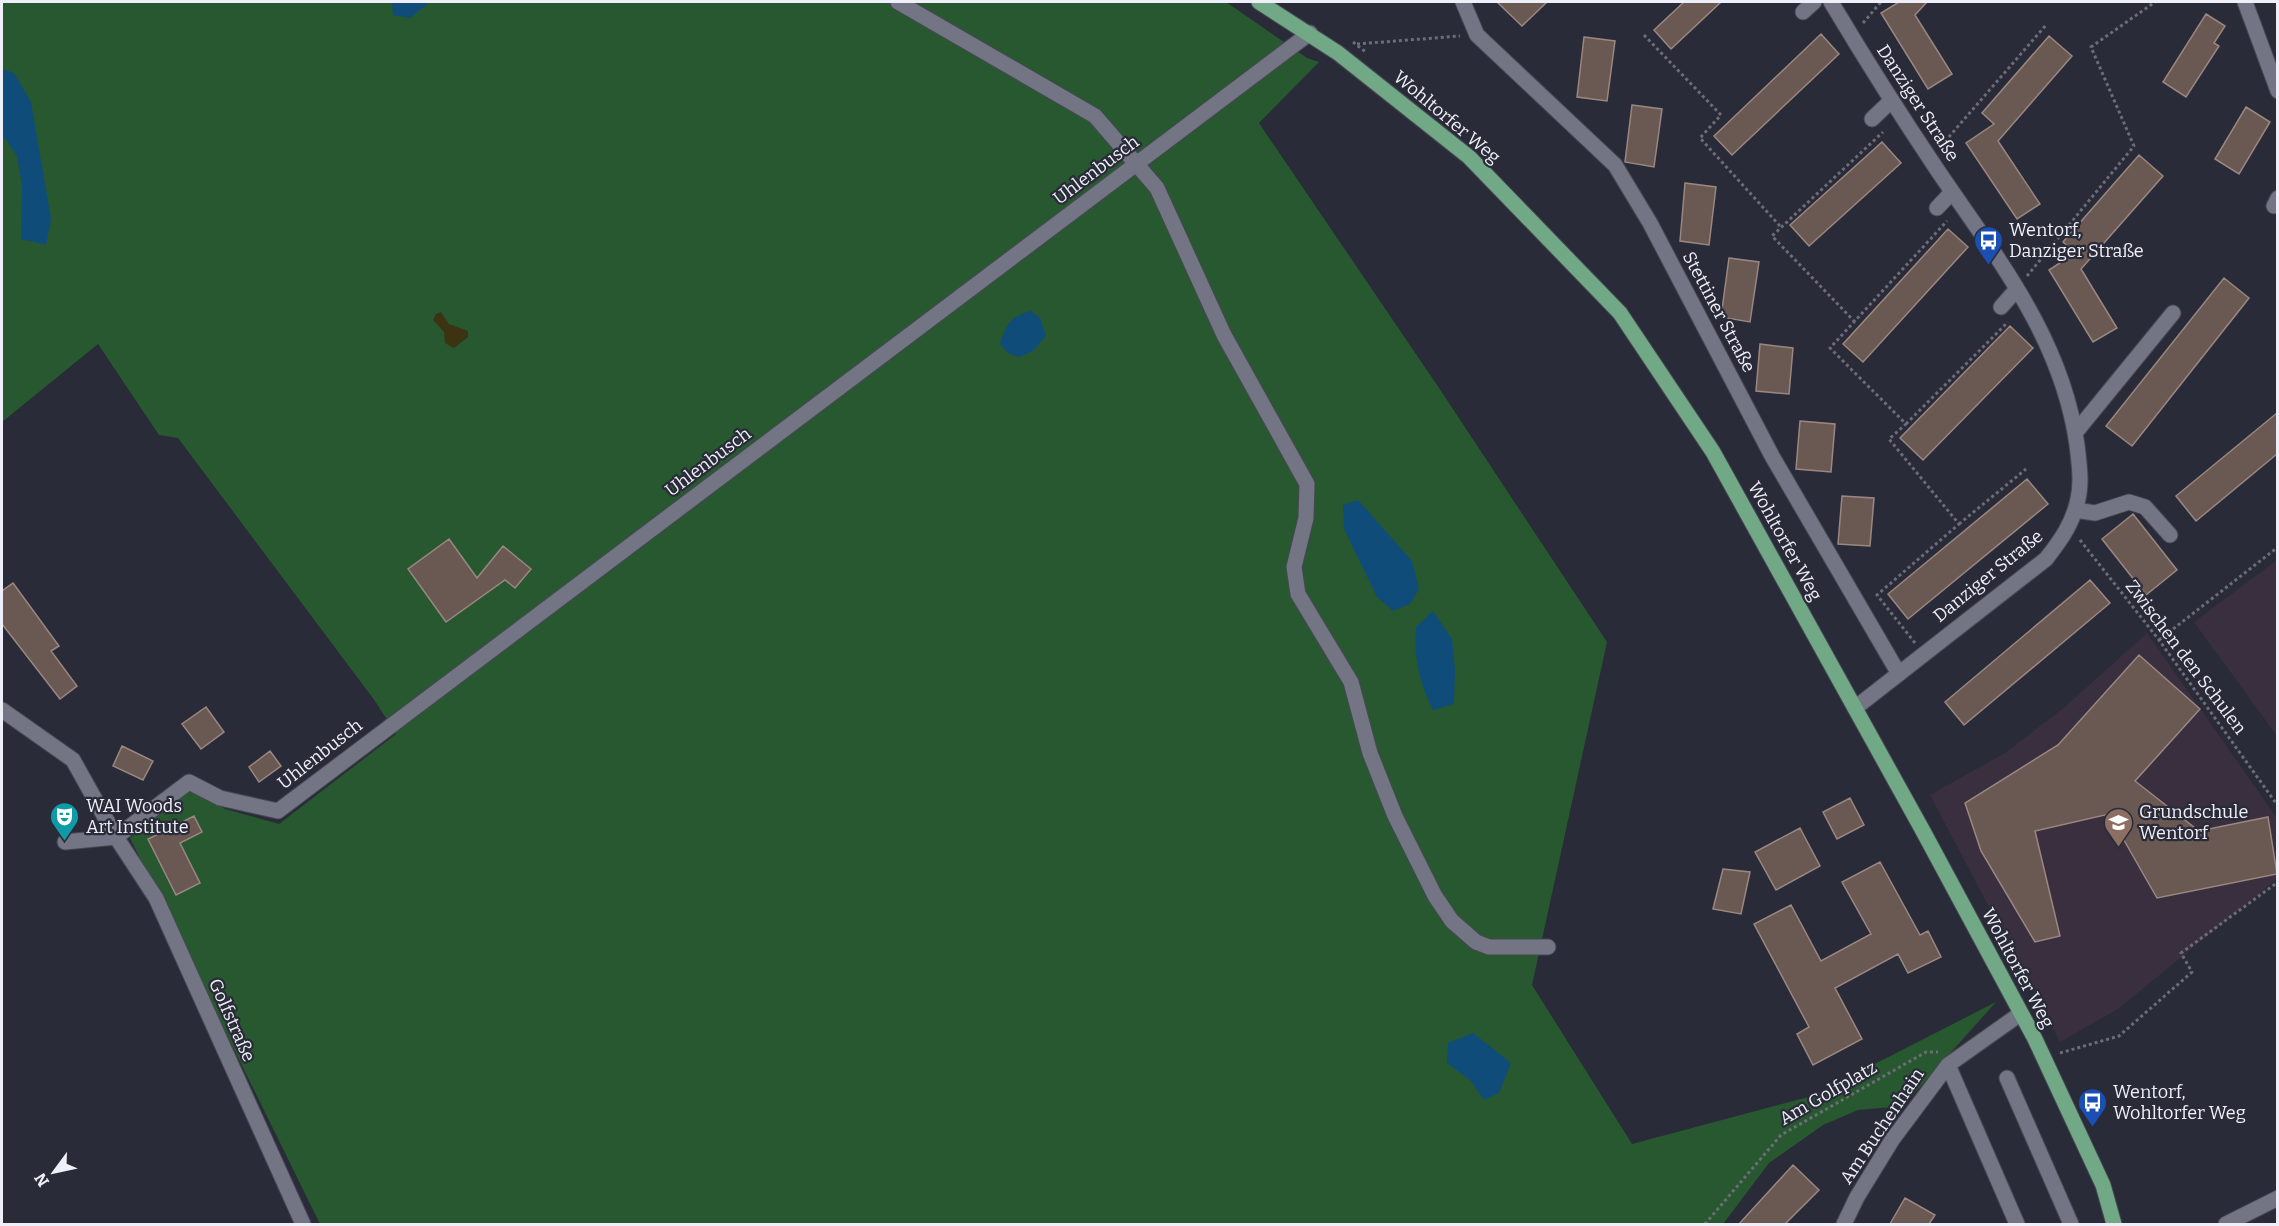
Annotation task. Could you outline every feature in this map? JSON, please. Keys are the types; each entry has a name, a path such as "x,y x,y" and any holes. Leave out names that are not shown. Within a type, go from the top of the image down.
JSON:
{"main road":[{"name":"Wohltorfer Weg","path":"1259,2 1310,33 1469,157 1620,313 1713,452 1855,708 2020,1014 2098,1174 2114,1224"}],"street":[{"path":"898,2 1095,116 1138,163 1157,188 1224,335 1307,484 1305,518 1294,567 1298,594 1351,682 1370,753 1390,806 1435,896 1452,921 1476,942 1489,947 1548,947"},
{"name":"Stettiner Straße","path":"1462,2 1477,35 1615,165 1650,223 1772,456 1899,674"},
{"name":"Danziger Straße","path":"1831,2 1930,159 2017,289 2048,342 2072,411 2080,468 2079,498 2069,527 2046,559 1855,708"},
{"path":"2244,2 2277,91"},
{"name":"Uhlenbusch","path":"116,837 189,782 220,798 278,811 1310,33"},
{"path":"1872,119 1892,100"},
{"path":"1937,208 1952,192"},
{"path":"2001,307 2017,289"},
{"path":"2075,433 2174,313"},
{"path":"2074,510 2096,513 2129,502 2145,507 2170,536"},
{"name":"Golfstraße","path":"2,710 73,760 116,837 156,898 303,1224"},
{"path":"65,842 116,837"},
{"name":"Am Buchenhain","path":"1844,1224 1857,1197 1892,1140 1948,1065 2020,1014"},
{"path":"1948,1065 2017,1224"},
{"path":"2007,1078 2071,1224"},
{"path":"2226,1224 2277,1198"}],"path":[{"path":"1852,37 1881,2"},
{"path":"2017,289 2134,146 2091,47 2155,2"},
{"path":"1930,159 2046,25"},
{"path":"1357,44 1477,35"},
{"path":"1644,35 1721,115 1700,138 1780,226"},
{"path":"1855,322 1772,236 1780,226 1902,115"},
{"path":"1906,424 1830,348 1961,206"},
{"path":"1959,524 1889,439 2026,304"},
{"path":"1923,654 1877,595 2026,469"},
{"name":"Zwischen den Schulen","path":"2069,527 2159,640 2277,806"},
{"path":"2159,640 2277,547"},
{"path":"2053,1055 2119,1036 2192,972 2181,953 2277,882"},
{"name":"Am Golfplatz","path":"1705,1224 1781,1135 1926,1052 1964,1052"}],"shaded area":[{"path":"2277,560 2277,736 2194,622"},
{"name":"Grundschule Wentorf","path":"2147,633 2277,818 2277,879 2118,1009 2060,1042 1930,795 2005,753 2066,706"}],"green space":[{"path":"2,2 1226,2 1307,58 1319,62 1259,123 1439,388 1607,642 1532,985 1632,1144 1812,1096 1996,1002 1903,1106 1858,1110 1823,1125 1769,1163 1723,1224 320,1224 130,838 188,788 225,809 279,824 396,734 375,701 178,438 159,435 98,344 2,422"}],"sand":[{"path":"441,312 449,324 468,331 468,337 454,348 445,343 444,332 433,320 436,314"}],"water":[{"path":"392,2 430,2 410,18 393,15"},
{"path":"2,69 14,73 31,102 51,219 46,245 21,239 22,186 17,156 2,134"},
{"path":"1031,311 1040,318 1046,336 1034,350 1020,357 1009,354 1000,344 1005,331 1014,318"},
{"path":"1358,500 1412,561 1419,589 1410,604 1393,611 1377,597 1344,529 1343,505"},
{"path":"1433,611 1452,639 1455,669 1454,704 1433,710 1418,670 1415,638 1416,627"},
{"path":"1473,1033 1511,1063 1499,1093 1484,1100 1470,1080 1447,1063 1448,1043"}],"building":[{"path":"1497,2 1547,2 1522,26"},
{"path":"1684,2 1721,2 1671,49 1654,30"},
{"path":"1899,2 1927,2 1915,15 1952,74 1928,89 1881,13"},
{"path":"2206,14 2225,26 2214,43 2219,46 2186,97 2163,82"},
{"path":"1821,34 1839,54 1732,155 1714,136"},
{"path":"2049,36 2072,56 1998,141 2040,204 2017,219 1966,143 1994,124 1982,113"},
{"path":"1584,37 1615,41 1607,101 1577,97"},
{"path":"1632,105 1662,109 1654,167 1625,162"},
{"path":"2246,107 2270,122 2239,174 2215,159"},
{"path":"1882,142 1901,163 1809,246 1790,225"},
{"path":"2139,155 2163,176 2081,269 2117,328 2093,342 2049,270 2075,253 2063,242"},
{"path":"1685,183 1716,187 1709,245 1680,241"},
{"path":"1948,229 1968,247 1863,362 1843,344"},
{"path":"1729,258 1759,262 1750,322 1721,317"},
{"path":"2224,278 2249,298 2132,446 2106,426"},
{"path":"2010,326 2033,348 1923,460 1900,438"},
{"path":"1760,344 1793,348 1789,394 1756,391"},
{"path":"2277,413 2277,454 2196,521 2176,496"},
{"path":"1800,421 1835,424 1831,472 1796,469"},
{"path":"2027,479 2048,504 1908,619 1888,594"},
{"path":"1842,496 1874,498 1870,546 1838,544"},
{"path":"2133,514 2177,570 2146,595 2102,539"},
{"path":"449,539 477,578 503,546 531,569 515,588 505,580 446,622 408,569"},
{"path":"2090,580 2110,603 1964,725 1945,702"},
{"path":"13,583 59,646 51,651 77,686 60,699 2,624 2,591"},
{"path":"2139,655 2200,709 2135,781 2199,831 2268,817 2277,874 2157,898 2109,814 2035,831 2060,936 2035,942 1981,851 1965,803 2058,745"},
{"path":"206,707 224,732 201,749 182,724"},
{"path":"122,746 153,761 143,780 113,766"},
{"path":"270,751 281,766 259,782 249,767"},
{"path":"1850,798 1864,825 1837,839 1823,812"},
{"path":"194,816 202,832 180,843 200,883 176,895 148,839"},
{"path":"1800,828 1820,866 1776,890 1755,852"},
{"path":"1880,862 1920,935 1928,931 1941,957 1908,973 1898,954 1835,988 1862,1039 1813,1065 1797,1034 1809,1027 1754,924 1791,905 1821,961 1871,934 1842,882"},
{"path":"1723,869 1750,872 1741,914 1713,909"},
{"path":"1793,1165 1819,1190 1785,1224 1739,1224"},
{"path":"1905,1198 1935,1215 1929,1224 1890,1224"}],"place":[{"name":"Wentorf, Danziger Straße","path":"1988,266"},
{"name":"WAI Woods Art Institute","path":"65,842"},
{"name":"Grundschule Wentorf","path":"2118,848"},
{"name":"Wentorf, Wohltorfer Weg","path":"2092,1128"}]}
